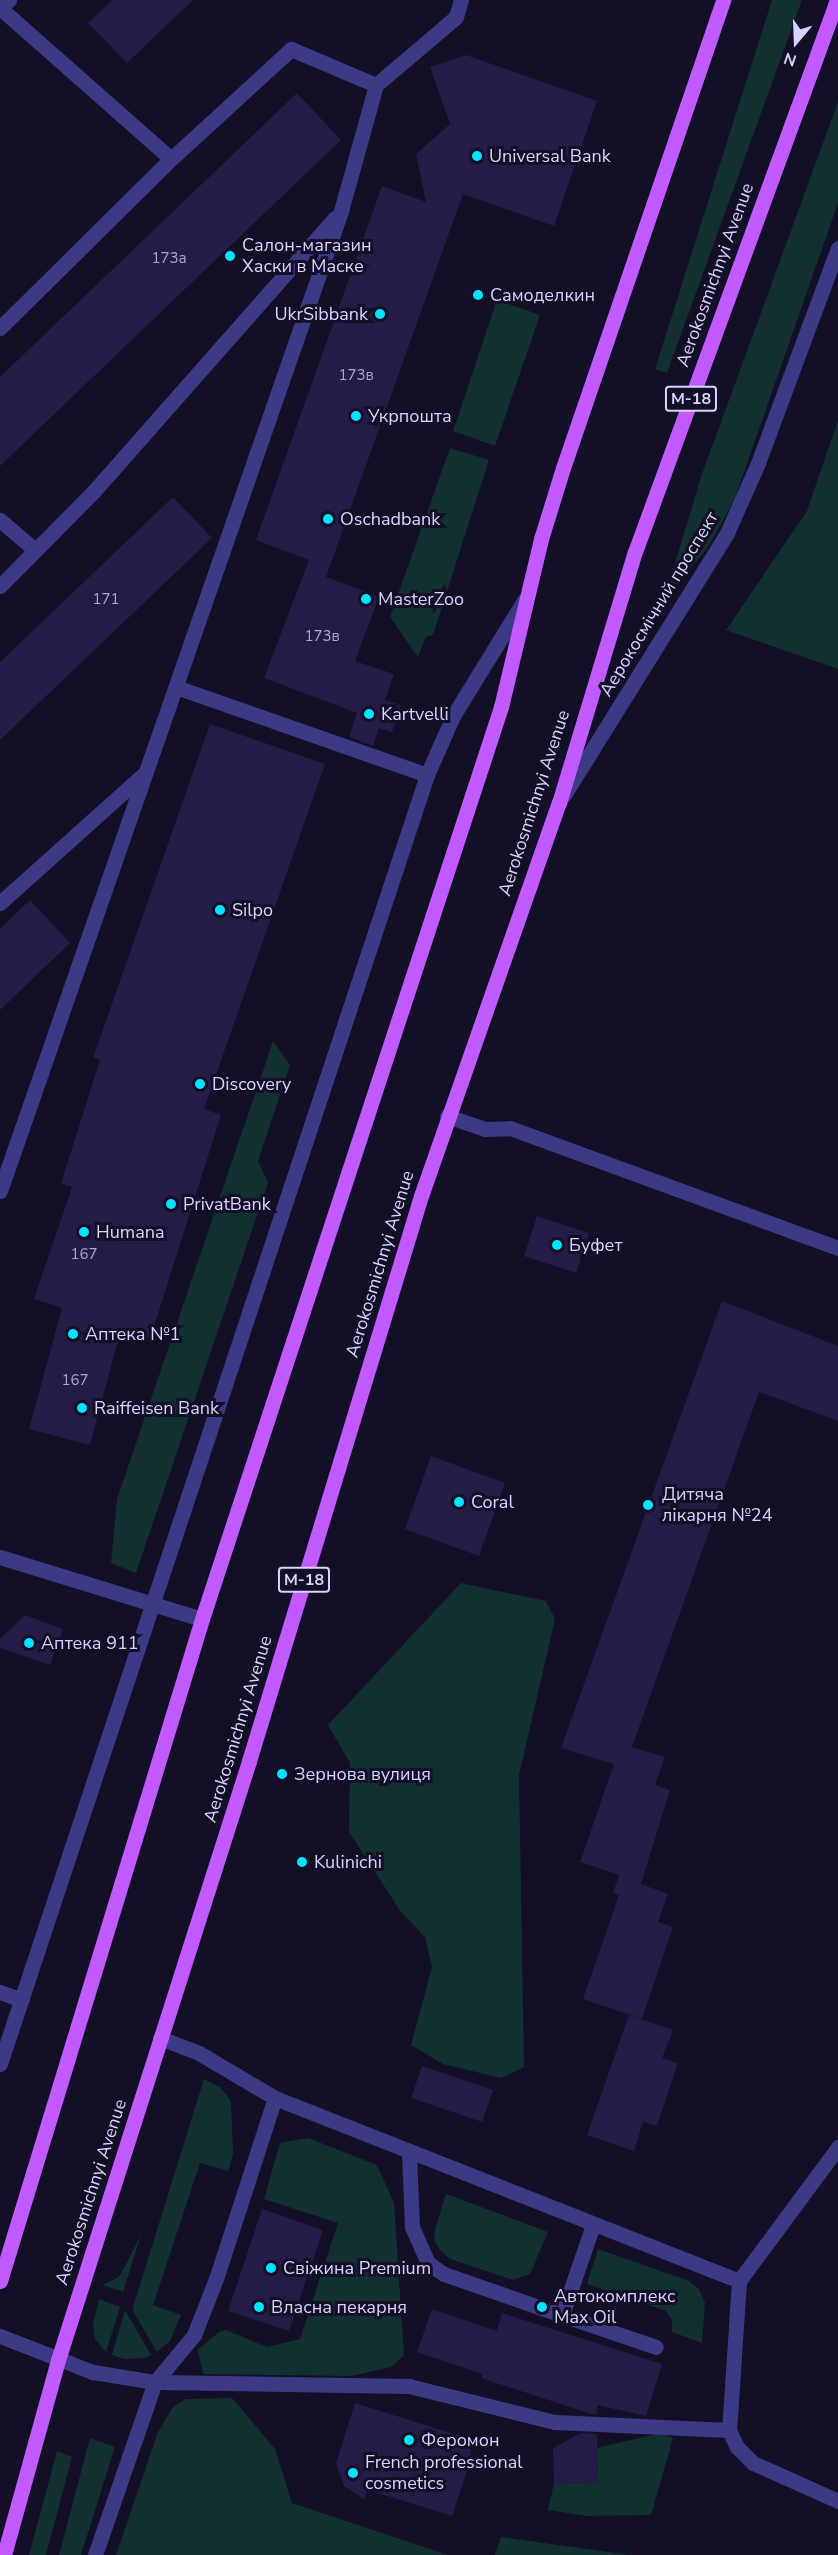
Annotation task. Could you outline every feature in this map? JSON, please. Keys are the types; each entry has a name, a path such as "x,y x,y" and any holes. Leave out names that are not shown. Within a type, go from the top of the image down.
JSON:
{"main road":[{"path":"0,2282 202,1619 501,707 527,596 563,468 723,0"},
{"name":"Aerokosmichnyi Avenue","path":"4,2555 58,2360 447,1116 559,803 634,552 837,0"}],"street":[{"path":"9,0 0,8 171,159"},
{"path":"0,1191 341,211 375,85 456,17 461,0"},
{"path":"0,328 171,159 291,49 375,85"},
{"path":"0,586 94,491 341,211"},
{"name":"Аерокосмічний проспект","path":"559,803 727,533 758,463 838,248"},
{"path":"0,520 35,550"},
{"path":"0,2064 427,775 453,716 527,596"},
{"path":"176,687 427,775"},
{"path":"0,903 147,771"},
{"path":"447,1116 485,1129 510,1128 838,1248"},
{"path":"0,1557 153,1602 202,1619"},
{"path":"0,1992 22,2000"},
{"path":"160,2038 199,2053 275,2098 409,2154 739,2281"},
{"path":"95,2555 155,2382 194,2335 218,2276 275,2098"},
{"path":"838,2147 739,2281 729,2430 737,2447 753,2463 838,2501"},
{"path":"409,2154 412,2227 428,2263 444,2274 656,2347"},
{"path":"562,2315 593,2225"},
{"path":"0,2336 58,2360 101,2374 155,2382 409,2386 555,2422 729,2430"}],"green space":[{"path":"772,0 802,0 667,373 655,369"},
{"path":"838,102 838,203 734,501 707,549 674,587 670,580 702,474"},
{"path":"497,300 540,315 495,446 453,431"},
{"path":"838,420 838,669 726,630 807,511"},
{"path":"450,448 489,460 433,635 426,637 418,657 390,617"},
{"path":"273,1041 290,1065 258,1161 268,1183 136,1573 111,1563 117,1499"},
{"path":"461,1583 546,1601 555,1619 519,1775 524,2067 501,2078 443,2064 411,2045 432,1967 425,1937 401,1912 349,1832 350,1763 328,1725"},
{"path":"204,2079 221,2088 231,2101 233,2155 228,2171 200,2163 153,2305 181,2315 170,2341 157,2352 133,2311 134,2304"},
{"path":"308,2138 377,2165 394,2203 404,2355 391,2367 351,2376 203,2374 198,2350 219,2332 226,2330 267,2347 300,2339 338,2223 264,2199 280,2143"},
{"path":"446,2194 548,2232 530,2274 513,2280 450,2259 441,2251 434,2240 435,2229"},
{"path":"141,2235 123,2292 103,2285 119,2277"},
{"path":"598,2249 689,2281 699,2289 705,2303 702,2343 672,2332 672,2320 666,2311 587,2284"},
{"path":"99,2299 120,2307 106,2352 95,2339 93,2324"},
{"path":"125,2310 151,2355 145,2358 124,2359 112,2355"},
{"path":"232,2398 275,2449 292,2503 448,2555 116,2555 158,2432 173,2407 186,2399"},
{"path":"660,2433 673,2438 651,2515 587,2516 548,2510 554,2483 598,2482 597,2448"},
{"path":"90,2438 115,2447 81,2555 59,2555"},
{"path":"57,2451 72,2457 46,2555 29,2555"},
{"path":"501,2537 630,2555 495,2555"}],"building":[{"path":"112,0 193,0 127,63 88,23"},
{"path":"466,55 597,101 554,226 463,194 326,577 379,597 355,661 394,674 385,700 401,705 392,732 379,728 373,746 349,737 357,713 264,678 309,560 256,540 382,186 426,202 416,154 450,124 430,67"},
{"path":"297,93 341,140 0,466 0,377"},
{"path":"173,497 212,538 0,740 0,662"},
{"path":"210,724 325,764 204,1109 221,1115 150,1339 121,1329 90,1445 29,1429 62,1308 34,1299 72,1187 61,1183 100,1060 93,1058"},
{"path":"30,900 70,943 0,1010 0,929"},
{"name":"Буфет","path":"537,1216 589,1233 576,1273 524,1256"},
{"path":"722,1301 838,1346 838,1421 759,1392 632,1747 665,1757 655,1785 670,1790 641,1884 668,1894 658,1922 673,1927 642,2019 583,1999 619,1895 613,1893 619,1875 580,1862 614,1764 561,1748"},
{"path":"431,1456 505,1483 479,1556 405,1529"},
{"name":"Аптека 911","path":"25,1615 63,1629 50,1665 0,1648 0,1639"},
{"path":"629,2015 673,2030 662,2058 678,2063 657,2126 643,2122 634,2151 587,2135"},
{"path":"422,2066 493,2090 482,2122 411,2098"},
{"path":"262,2209 323,2230 289,2331 228,2311"},
{"path":"432,2309 497,2331 502,2313 662,2364 646,2416 597,2405 597,2414 591,2414 481,2378 483,2374 417,2352"},
{"path":"355,2403 467,2438 471,2449 470,2462 452,2516 368,2490 364,2499 344,2486 336,2463"},
{"path":"581,2433 597,2434 598,2482 554,2483 553,2448"}],"place":[{"name":"Universal Bank","path":"477,156"},
{"name":"Салон-магазин Хаски в Маске","path":"230,256"},
{"name":"Самоделкин","path":"478,295"},
{"name":"UkrSibbank","path":"380,314"},
{"name":"Укрпошта","path":"356,416"},
{"name":"Oschadbank","path":"328,519"},
{"name":"MasterZoo","path":"366,599"},
{"name":"Kartvelli","path":"369,714"},
{"name":"Silpo","path":"220,910"},
{"name":"Discovery","path":"200,1084"},
{"name":"PrivatBank","path":"171,1204"},
{"name":"Humana","path":"84,1232"},
{"name":"Буфет","path":"557,1245"},
{"name":"Аптека №1","path":"73,1334"},
{"name":"Raiffeisen Bank","path":"82,1408"},
{"name":"Coral","path":"459,1502"},
{"name":"Дитяча лікарня №24","path":"648,1505"},
{"name":"Аптека 911","path":"29,1643"},
{"name":"Зернова вулиця","path":"282,1774"},
{"name":"Kulinichi","path":"302,1862"},
{"name":"Свіжина Premium","path":"271,2268"},
{"name":"Власна пекарня","path":"259,2307"},
{"name":"Автокомплекс Max Oil","path":"542,2307"},
{"name":"Феромон","path":"409,2440"},
{"name":"French professional cosmetics","path":"353,2473"}]}
